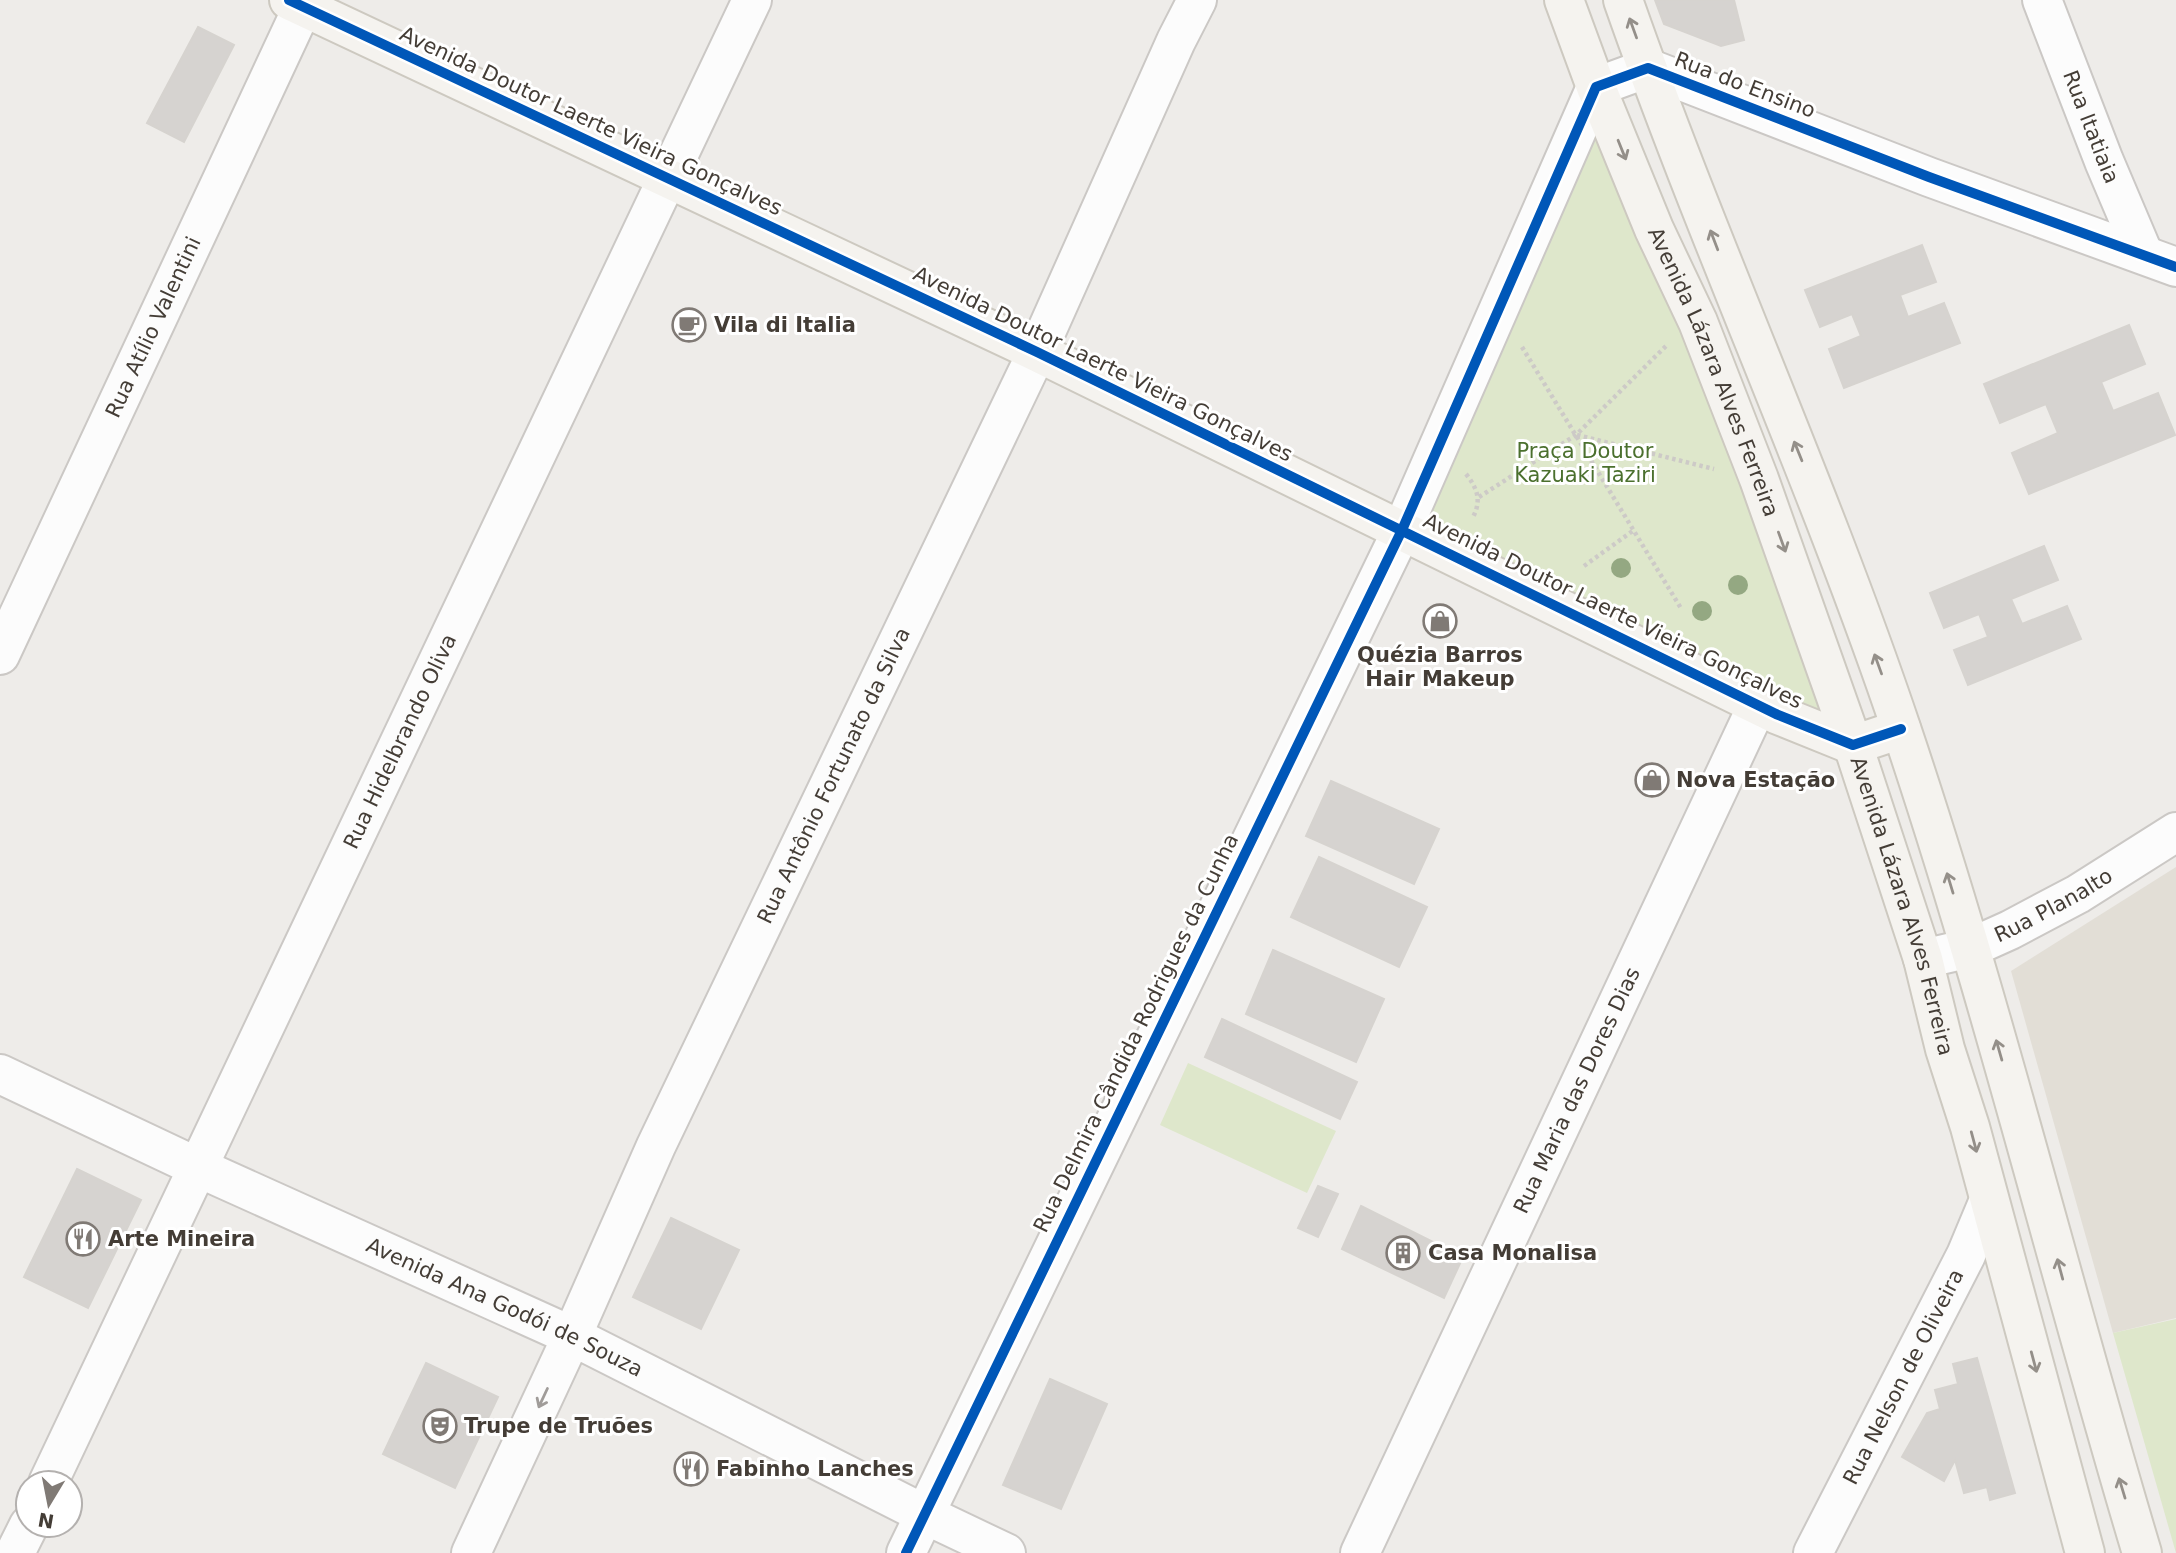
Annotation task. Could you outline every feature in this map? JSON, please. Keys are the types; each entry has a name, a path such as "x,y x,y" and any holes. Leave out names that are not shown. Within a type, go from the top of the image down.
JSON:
{"main road":[{"name":"Avenida Lázara Alves Ferreira","path":"1564,0 1596,87 1654,229 1698,322 1759,479 1853,745 1923,959 1945,1048 1970,1127 2085,1553"},
{"path":"1623,0 1647,68 1847,577 1901,729 1970,948 2025,1137 2095,1398 2142,1553"},
{"name":"Avenida Doutor Laerte Vieira Gonçalves","path":"299,2 1037,352 1776,715 1853,745"},
{"path":"1853,745 1901,729"}],"street":[{"name":"Rua Hidelbrando Oliva","path":"55,1469 752,0"},
{"name":"Rua Antônio Fortunato da Silva","path":"471,1553 572,1336 656,1146 1037,352 1176,41 1197,0"},
{"name":"Rua Itatiaia","path":"2042,0 2104,161 2159,260"},
{"name":"Rua Atílio Valentini","path":"0,655 299,2"},
{"name":"Rua do Ensino","path":"1596,87 1647,68 1929,177 2159,260"},
{"path":"1402,530 1596,87"},
{"name":"Rua Delmira Cândida Rodrigues da Cunha","path":"906,1553 1402,530"},
{"name":"Rua Maria das Dores Dias","path":"1360,1553 1758,704"},
{"name":"Rua Planalto","path":"1923,959 1970,948 2010,930 2078,894 2176,832"},
{"name":"Avenida Ana Godói de Souza","path":"0,1074 197,1167 572,1336 1006,1553"},
{"name":"Rua Nelson de Oliveira","path":"1813,1553 1966,1255 1989,1200"}],"path":[{"path":"1498,307 1682,610"},
{"path":"1479,496 1576,435 1670,342 1698,322"},
{"path":"1576,435 1759,479"},
{"path":"1460,467 1479,496 1479,507 1473,517"},
{"path":"1584,566 1634,530"}],"shaded area":[{"path":"2176,867 2176,1318 2113,1333 2011,971"}],"green space":[{"name":"Praça Doutor Kazuaki Taziri","path":"1592,90 1848,751 1402,530"},
{"path":"1188,1063 1336,1131 1307,1193 1160,1125"},
{"path":"2176,1319 2176,1553 2113,1333"}],"building":[{"path":"1655,0 1734,0 1744,40 1721,46 1664,24"},
{"path":"198,27 234,45 184,142 147,123"},
{"path":"1922,245 1936,282 1900,295 1908,317 1944,303 1960,343 1844,388 1829,349 1861,336 1852,314 1820,327 1805,290"},
{"path":"2129,325 2145,364 2101,382 2113,411 2158,393 2175,435 2029,494 2012,453 2058,433 2046,404 2000,423 1984,384"},
{"path":"2044,546 2058,580 2011,599 2022,624 2067,606 2081,639 1968,685 1954,650 1988,637 1979,614 1944,628 1930,593"},
{"path":"1331,781 1439,829 1414,884 1306,836"},
{"path":"1319,857 1427,907 1399,967 1291,917"},
{"path":"1273,950 1384,999 1356,1062 1246,1014"},
{"path":"1222,1019 1357,1082 1340,1119 1205,1057"},
{"name":"Arte Mineira","path":"77,1169 141,1200 88,1308 24,1277"},
{"path":"1318,1186 1338,1194 1318,1237 1298,1228"},
{"name":"Casa Monalisa","path":"1361,1206 1463,1257 1444,1298 1342,1249"},
{"path":"671,1218 739,1250 701,1329 633,1297"},
{"path":"1977,1358 2015,1493 1990,1500 1987,1487 1964,1493 1955,1460 1944,1481 1902,1457 1927,1413 1940,1409 1935,1390 1958,1384 1953,1364"},
{"name":"Trupe de Truões","path":"426,1363 498,1397 455,1488 383,1454"},
{"path":"1050,1379 1107,1404 1061,1509 1003,1485"}],"cycle path":[{"path":"289,0 1037,352 1776,714 1853,745 1901,729"},
{"path":"906,1553 1402,530 1596,87 1648,68 1929,177 2176,267"}],"place":[{"name":"Vila di Italia","path":"689,325"},
{"name":"Quézia Barros Hair Makeup","path":"1440,621"},
{"name":"Nova Estação","path":"1652,780"},
{"name":"Arte Mineira","path":"83,1239"},
{"name":"Casa Monalisa","path":"1403,1253"},
{"name":"Trupe de Truões","path":"440,1426"},
{"name":"Fabinho Lanches","path":"691,1469"}]}
